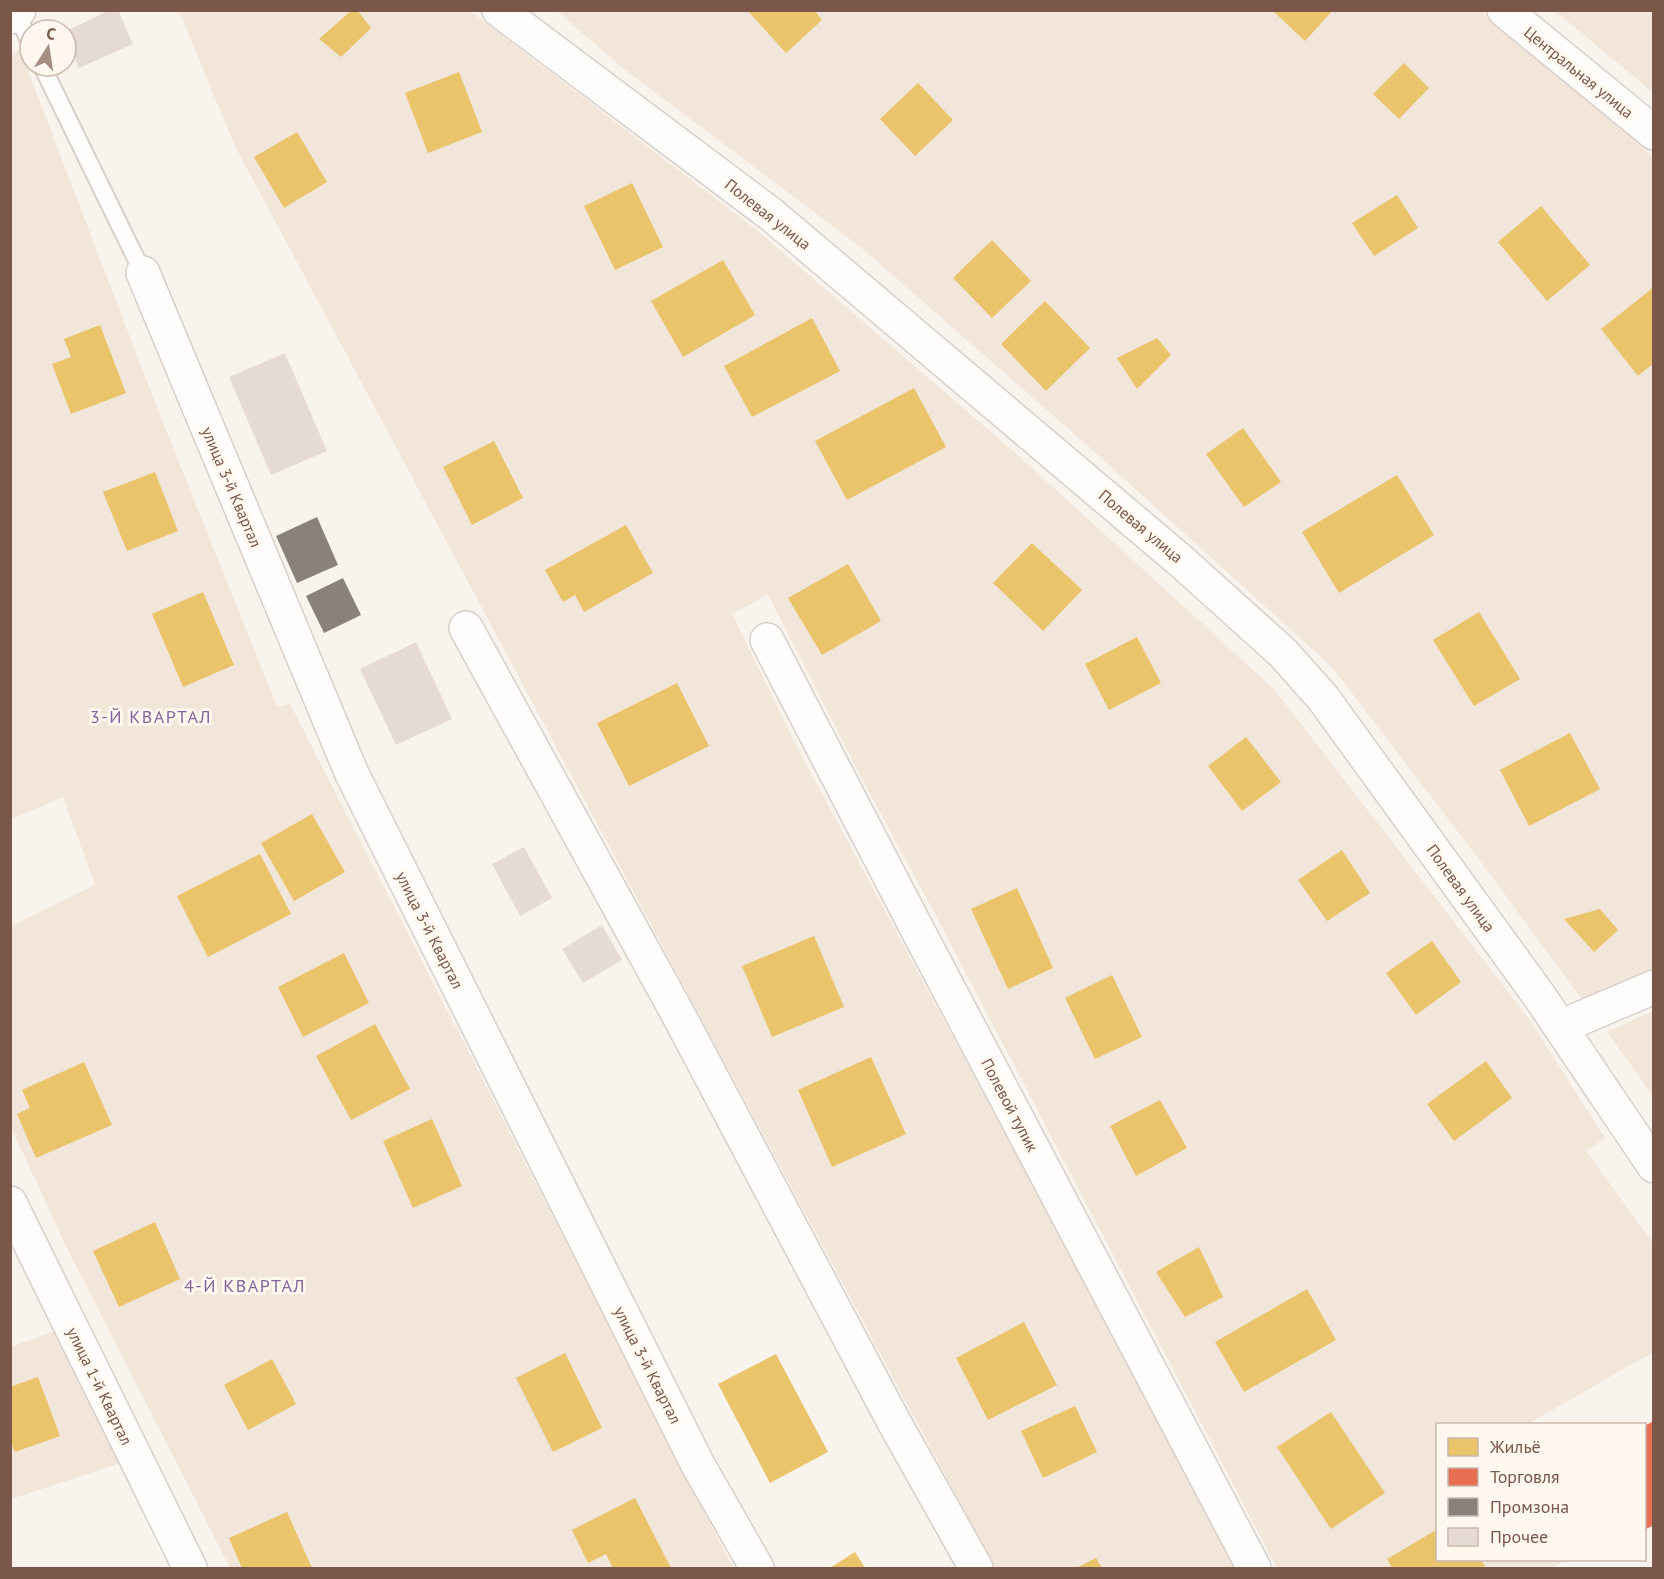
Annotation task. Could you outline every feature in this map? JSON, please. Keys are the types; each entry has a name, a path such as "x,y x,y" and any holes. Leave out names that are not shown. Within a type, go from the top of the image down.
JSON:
{"street":[{"name":"Полевая улица","path":"500,10 772,215 1173,554 1283,653 1323,698 1560,1028 1653,1166"},
{"name":"Центральная улица","path":"1504,10 1653,133"},
{"name":"улица 3-й Квартал","path":"143,273 352,774 697,1463 757,1569"},
{"path":"466,628 678,1014 894,1422 976,1569"},
{"name":"Полевой тупик","path":"767,640 915,927 1254,1569"},
{"path":"1560,1028 1653,987"},
{"name":"улица 1-й Квартал","path":"10,1203 190,1569"}],"lane":[{"path":"48,78 143,273"}],"shaded area":[{"path":"179,11 470,11 759,232 1020,457 1274,689 1529,1019 1605,1138 1586,1151 1653,1243 1653,1352 1530,1423 1436,1423 1436,1561 1564,1561 1551,1568 1277,1568 859,773 768,594 732,614 798,749 1238,1568 995,1568 235,146"},
{"path":"557,11 1481,11 1653,157 1653,970 1583,1001 1481,862 1332,667 1088,446 864,250 624,69"},
{"path":"1555,11 1653,11 1653,93 1650,90"},
{"path":"18,51 18,78 31,78 161,418 277,707 290,704 733,1568 230,1568 64,1242 10,1125 11,926 95,885 63,797 11,819 10,55"},
{"path":"1653,1011 1653,1096 1607,1032"},
{"path":"59,1330 121,1463 11,1499 10,1347"}],"building: Жильё":[{"path":"352,10 357,10 371,28 341,57 319,39"},
{"path":"747,10 814,10 822,20 786,53"},
{"path":"1272,10 1333,10 1305,41"},
{"path":"1404,63 1429,88 1399,119 1373,94"},
{"path":"459,72 482,132 428,153 405,93"},
{"path":"918,83 953,120 915,156 880,119"},
{"path":"297,132 327,182 284,208 254,157"},
{"path":"632,183 663,247 615,270 584,206"},
{"path":"1397,195 1418,228 1374,256 1352,223"},
{"path":"1541,206 1590,265 1547,301 1498,242"},
{"path":"992,240 1031,281 992,318 953,278"},
{"path":"723,260 755,315 683,357 651,301"},
{"path":"1654,287 1654,363 1638,376 1601,329"},
{"path":"1045,301 1090,348 1046,391 1001,344"},
{"path":"812,318 840,371 752,417 724,366"},
{"path":"100,325 126,393 71,414 52,364 71,357 64,339"},
{"path":"1157,338 1171,355 1137,389 1117,358"},
{"path":"914,388 946,447 847,500 815,441"},
{"path":"1243,428 1281,482 1244,507 1206,454"},
{"path":"494,441 523,498 472,525 443,467"},
{"path":"155,472 178,531 127,551 103,492"},
{"path":"1397,475 1434,535 1339,593 1302,532"},
{"path":"626,525 653,573 584,612 575,595 563,602 545,570"},
{"path":"1032,543 1082,590 1043,631 993,583"},
{"path":"848,564 881,621 822,655 788,598"},
{"path":"203,592 234,665 183,687 152,614"},
{"path":"1479,612 1520,679 1474,706 1433,640"},
{"path":"1137,637 1161,683 1109,710 1085,664"},
{"path":"677,683 709,746 629,786 597,723"},
{"path":"1570,733 1600,789 1529,826 1500,770"},
{"path":"1246,737 1281,782 1242,811 1208,766"},
{"path":"312,814 345,872 294,901 261,843"},
{"path":"1342,850 1370,893 1327,921 1298,880"},
{"path":"260,854 291,914 208,957 177,896"},
{"path":"1017,888 1053,968 1008,989 971,909"},
{"path":"1600,909 1618,930 1594,952 1564,919"},
{"path":"814,936 844,1007 772,1037 742,966"},
{"path":"1432,941 1461,982 1416,1015 1386,973"},
{"path":"344,953 369,1003 303,1037 278,987"},
{"path":"1112,975 1142,1037 1095,1059 1065,998"},
{"path":"375,1024 410,1089 351,1120 316,1056"},
{"path":"871,1057 906,1134 832,1167 798,1090"},
{"path":"1486,1061 1512,1098 1454,1141 1427,1104"},
{"path":"84,1062 112,1125 36,1158 17,1114 30,1108 22,1090"},
{"path":"1160,1100 1187,1148 1136,1176 1110,1126"},
{"path":"432,1119 462,1186 413,1208 383,1141"},
{"path":"155,1222 180,1279 119,1307 93,1251"},
{"path":"1199,1247 1223,1297 1185,1317 1156,1272"},
{"path":"1307,1289 1336,1340 1244,1392 1215,1342"},
{"path":"1024,1322 1057,1385 988,1420 956,1358"},
{"path":"565,1353 602,1428 553,1452 516,1378"},
{"path":"776,1354 828,1452 770,1483 718,1384"},
{"path":"272,1359 296,1404 248,1430 224,1385"},
{"path":"38,1377 60,1436 15,1452 10,1441 10,1387"},
{"path":"1075,1406 1097,1452 1043,1478 1021,1431"},
{"path":"1331,1412 1385,1493 1331,1529 1277,1447"},
{"path":"635,1498 671,1568 613,1568 606,1554 588,1563 572,1530"},
{"path":"287,1512 312,1568 242,1568 229,1538"},
{"path":"1436,1530 1436,1561 1482,1561 1485,1566 1481,1568 1392,1568 1387,1559"},
{"path":"855,1552 865,1568 830,1568"},
{"path":"1096,1558 1102,1568 1076,1568"}],"building: Торговля":[{"path":"1654,1421 1654,1525 1646,1529 1646,1425"}],"building: Промзона":[{"path":"317,517 338,565 297,583 276,536"},
{"path":"343,578 361,615 324,633 306,596"}],"building: Прочее":[{"path":"110,10 118,10 133,44 79,68 78,25"},
{"path":"285,353 327,451 271,475 229,377"},
{"path":"416,642 452,719 396,745 360,669"},
{"path":"524,847 552,898 520,916 492,864"},
{"path":"602,925 622,960 583,983 562,949"}],"district":[{"name":"3-Й КВАРТАЛ","path":"151,716"},
{"name":"4-Й КВАРТАЛ","path":"245,1285"}]}
